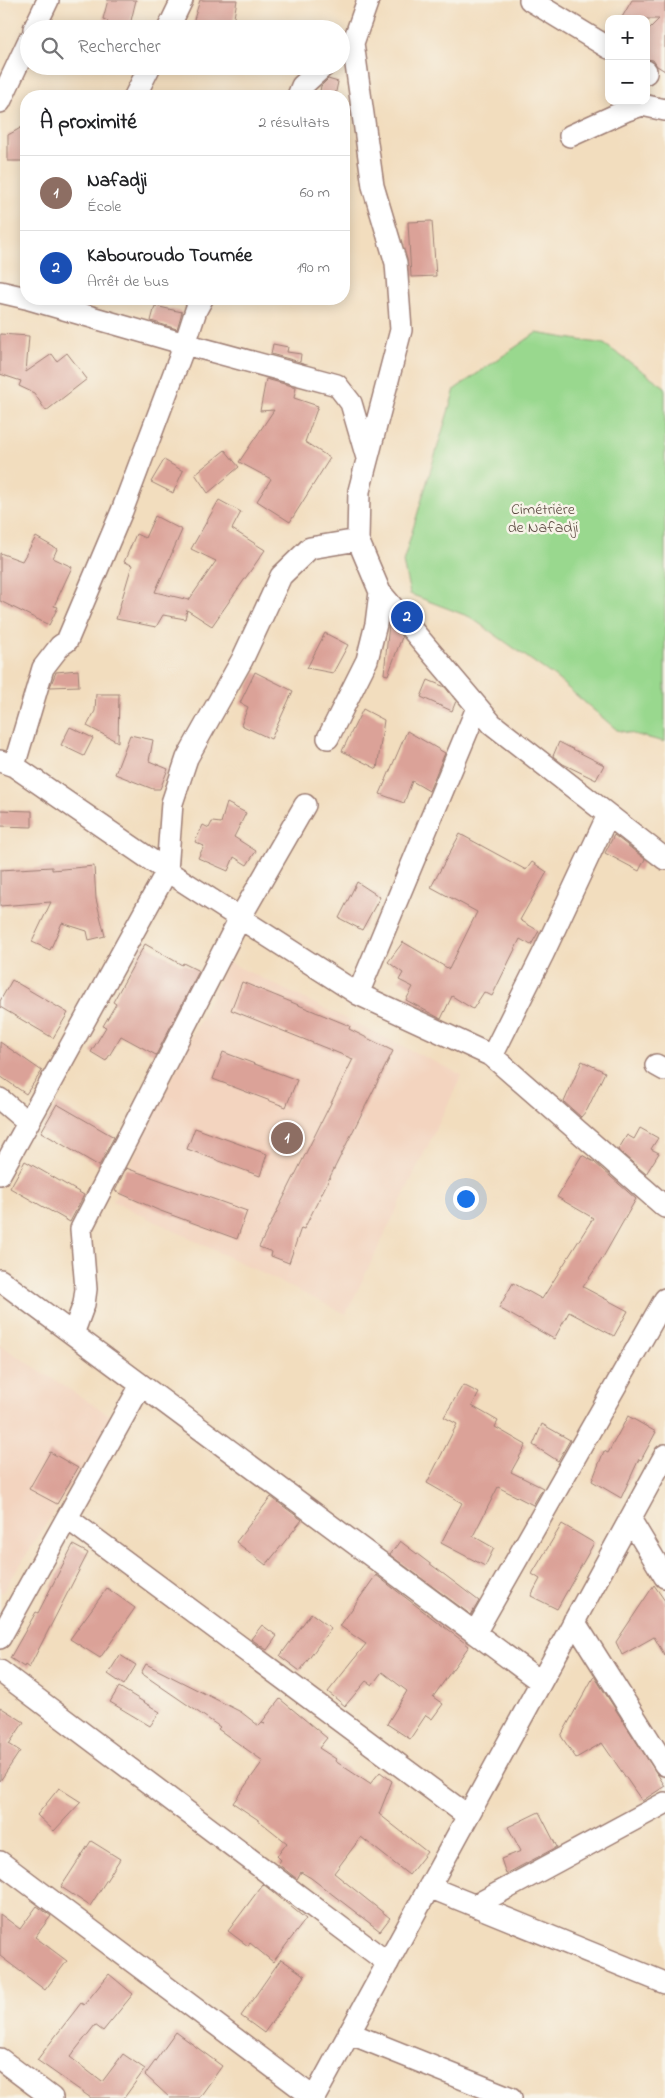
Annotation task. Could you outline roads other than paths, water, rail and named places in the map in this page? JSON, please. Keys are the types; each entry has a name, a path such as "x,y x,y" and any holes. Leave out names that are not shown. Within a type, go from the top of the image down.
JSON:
{"street":[{"path":"38,20 48,0"},
{"path":"172,20 182,0"},
{"path":"350,41 368,0"},
{"path":"530,0 605,46"},
{"path":"0,102 20,59"},
{"path":"350,64 373,186 396,263 400,330 359,491 358,540 380,592 492,724 665,859"},
{"path":"138,90 146,75"},
{"path":"300,90 302,86 314,75"},
{"path":"570,136 629,105"},
{"path":"642,105 665,110"},
{"path":"0,292 20,296"},
{"path":"64,305 186,344 337,385 351,403 368,458"},
{"path":"199,305 186,344 122,511 66,640 43,668 7,764 167,871 358,994 492,1056 665,1207"},
{"path":"0,1174 167,871 172,803 187,758 242,660 281,576 310,548 358,540"},
{"path":"328,738 367,660 376,624 380,592"},
{"path":"358,994 478,708"},
{"path":"73,1334 84,1304 86,1289 81,1229 240,918 305,804"},
{"path":"492,1056 543,954 608,815"},
{"path":"0,1099 28,1123"},
{"path":"0,1280 541,1682"},
{"path":"475,1633 665,1299"},
{"path":"0,1638 141,1385"},
{"path":"0,1862 314,2098 665,1454"},
{"path":"67,1518 468,1816"},
{"path":"630,1519 665,1576"},
{"path":"574,1621 665,1765"},
{"path":"0,1671 388,1963"},
{"path":"476,1905 665,1803"},
{"path":"429,1887 665,1982"},
{"path":"349,2033 511,2098"},
{"path":"0,2059 52,2098"}],"place":[{"name":"Kabouroudo Tournée","path":"407,617"},
{"name":"Nafadji","path":"287,1138"}],"park label":[{"name":"Cimétrière de Nafadji","path":"543,519"}]}
